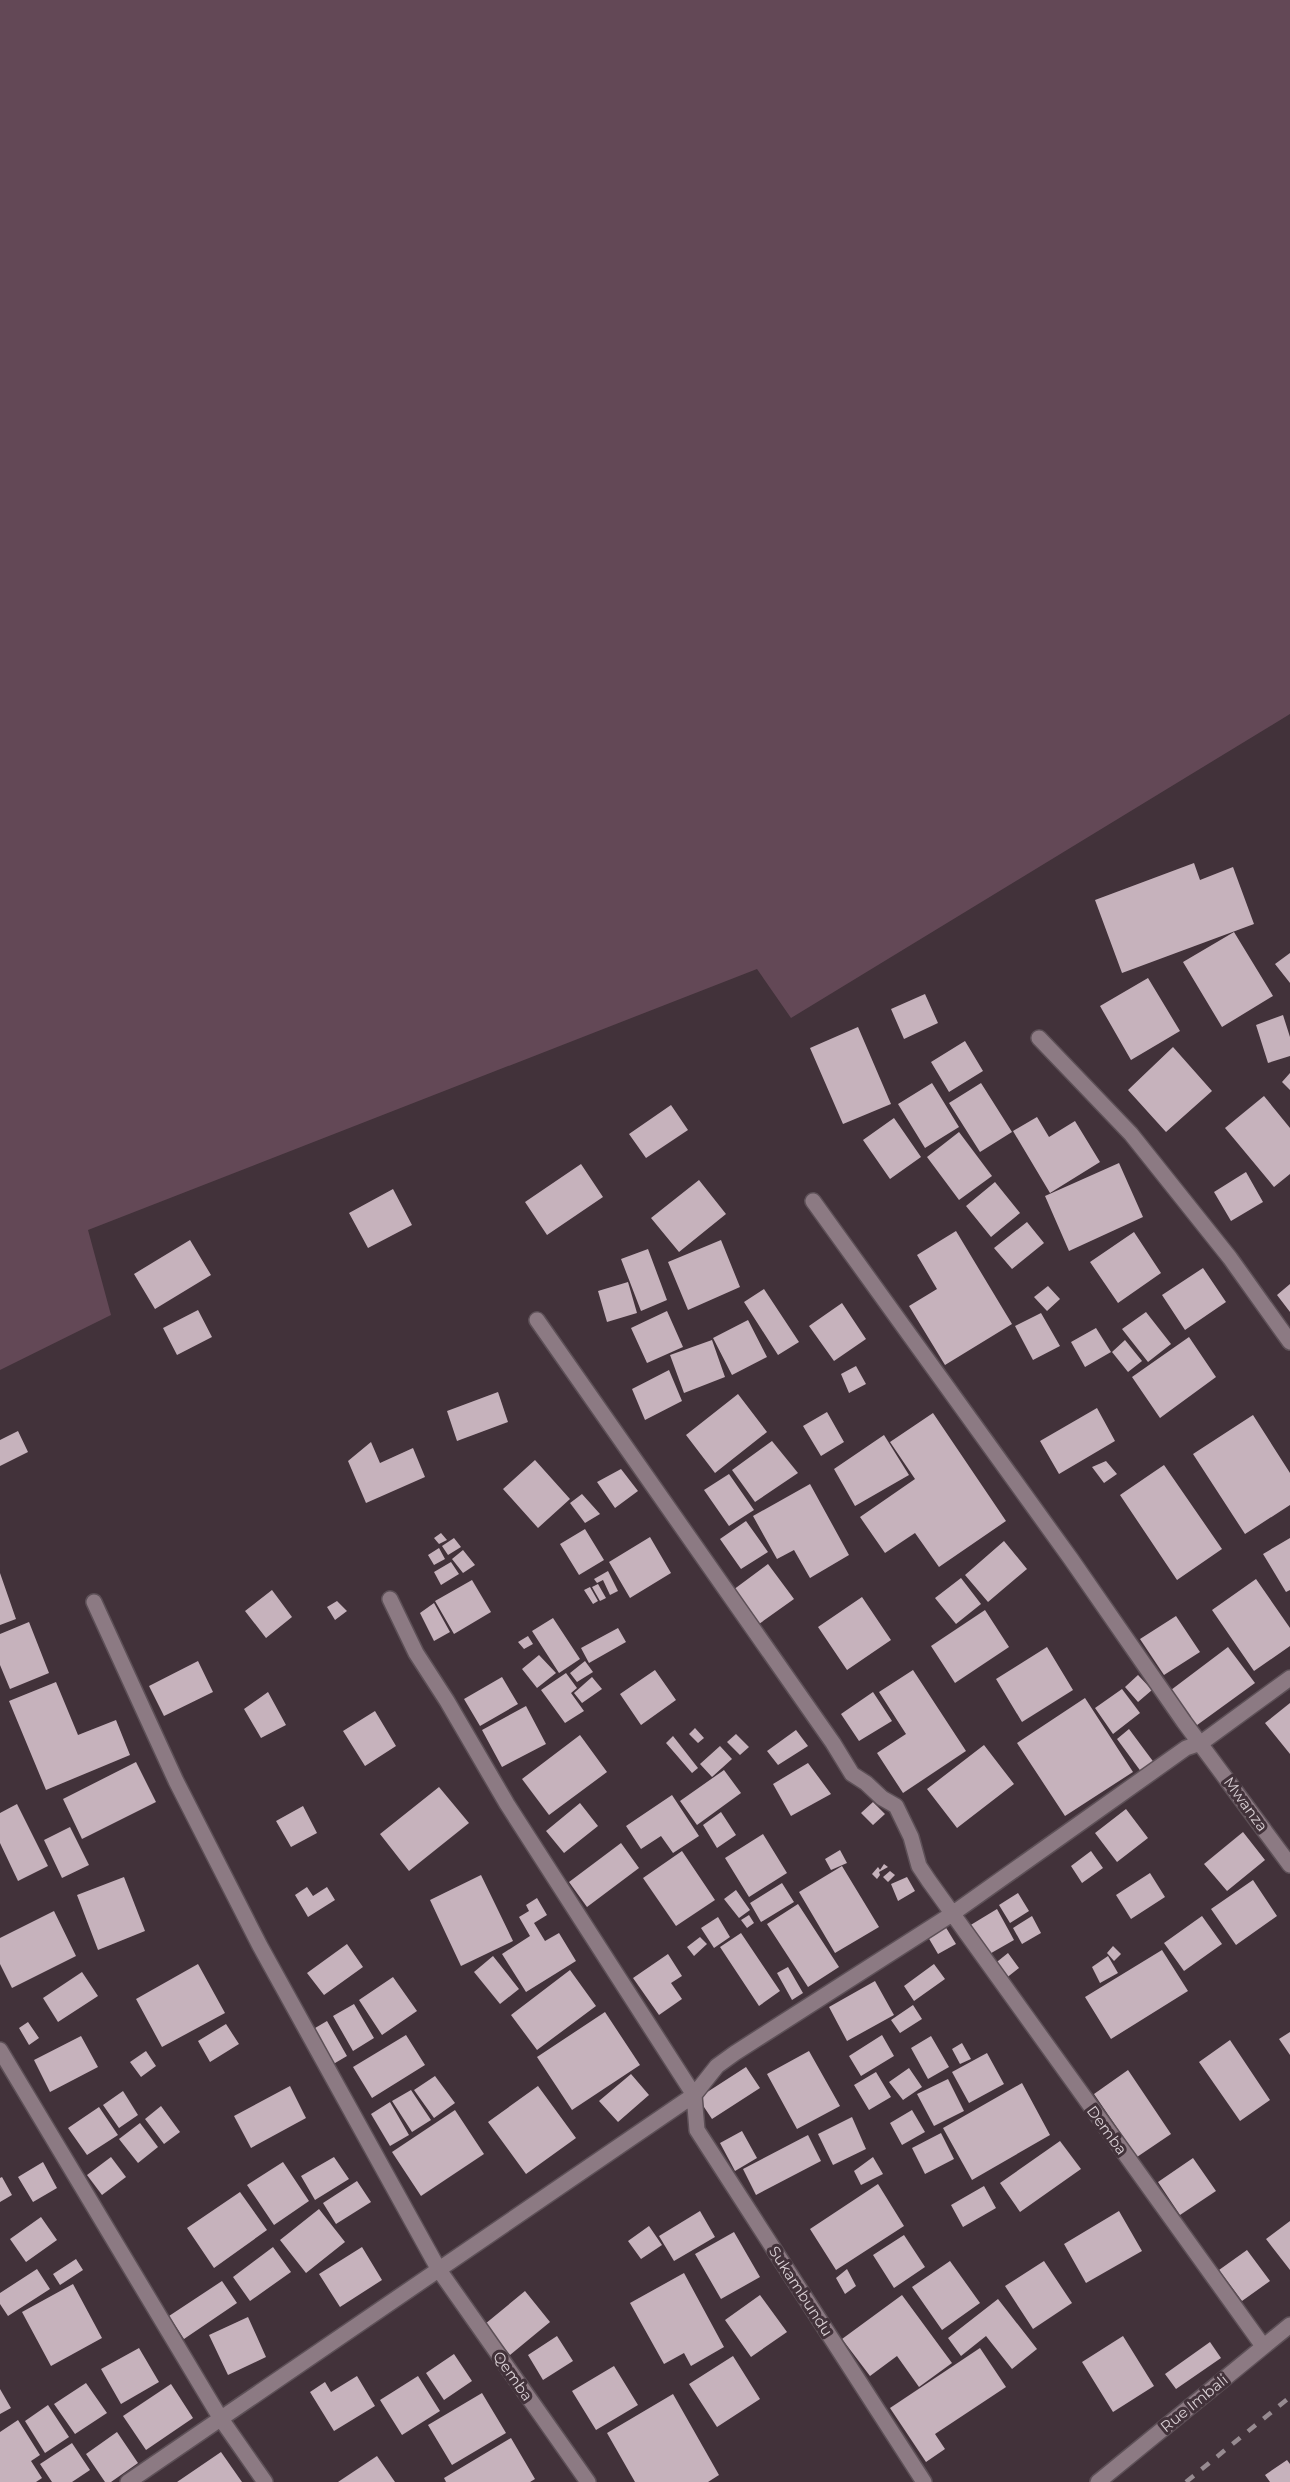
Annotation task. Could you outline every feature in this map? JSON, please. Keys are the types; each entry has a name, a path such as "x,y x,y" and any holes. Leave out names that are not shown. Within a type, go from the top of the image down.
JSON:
{"street":[{"path":"1039,1038 1131,1134 1230,1258 1290,1342"},
{"name":"Mwanza","path":"813,1200 1071,1559 1184,1722 1202,1743 1290,1865"},
{"name":"Demba","path":"537,1320 852,1774 896,1806 911,1837 919,1866 1263,2346"},
{"path":"390,1599 416,1653 507,1804 694,2095"},
{"name":"Qemba","path":"94,1602 176,1781 260,1946 439,2270 588,2482"},
{"path":"128,2482 694,2095 717,2066 735,2053 952,1914 1186,1748 1202,1743 1290,1678"},
{"path":"0,2049 220,2419 265,2482"},
{"name":"Sukambundu","path":"694,2095 697,2130 924,2482"},
{"name":"Rue Imbali","path":"1098,2482 1290,2325"}],"shaded area":[{"path":"0,0 1290,0 1290,714 791,1018 757,969 88,1230 111,1315 0,1370"}],"building":[{"path":"1194,863 1200,880 1233,867 1254,924 1122,973 1095,900"},
{"path":"1234,932 1273,996 1222,1027 1183,962"},
{"path":"1290,953 1290,983 1275,964"},
{"path":"1148,978 1180,1031 1131,1060 1100,1006"},
{"path":"925,994 938,1023 904,1039 891,1009"},
{"path":"1283,1015 1290,1037 1290,1056 1268,1063 1256,1025"},
{"path":"858,1027 891,1104 843,1124 810,1048"},
{"path":"965,1041 983,1071 949,1092 931,1062"},
{"path":"1173,1047 1212,1091 1166,1132 1128,1090"},
{"path":"1290,1073 1290,1090 1282,1082"},
{"path":"932,1083 959,1127 925,1148 898,1104"},
{"path":"981,1083 1012,1132 980,1152 949,1103"},
{"path":"1264,1096 1290,1128 1290,1174 1274,1187 1225,1128"},
{"path":"671,1105 688,1130 646,1158 629,1134"},
{"path":"1037,1117 1049,1137 1075,1121 1100,1162 1050,1193 1013,1131"},
{"path":"894,1118 921,1157 890,1179 863,1140"},
{"path":"959,1132 992,1176 959,1200 927,1157"},
{"path":"1119,1163 1143,1217 1069,1251 1045,1196"},
{"path":"581,1164 603,1197 547,1235 525,1202"},
{"path":"1246,1172 1263,1202 1231,1221 1214,1192"},
{"path":"699,1180 726,1214 679,1252 651,1218"},
{"path":"995,1182 1020,1213 991,1237 966,1206"},
{"path":"393,1189 412,1225 368,1248 349,1213"},
{"path":"1027,1222 1044,1243 1012,1269 994,1248"},
{"path":"956,1231 1012,1324 945,1365 909,1306 937,1289 917,1255"},
{"path":"1134,1232 1161,1273 1118,1303 1090,1262"},
{"path":"190,1240 211,1275 155,1309 134,1274"},
{"path":"721,1240 740,1287 688,1310 668,1262"},
{"path":"648,1249 667,1300 641,1311 621,1259"},
{"path":"1203,1268 1226,1302 1185,1330 1162,1295"},
{"path":"628,1282 637,1313 607,1322 598,1291"},
{"path":"1290,1284 1290,1312 1277,1295"},
{"path":"1048,1286 1060,1299 1047,1311 1034,1297"},
{"path":"764,1289 799,1342 778,1355 744,1302"},
{"path":"842,1303 866,1339 834,1361 809,1326"},
{"path":"198,1310 212,1337 177,1355 163,1328"},
{"path":"667,1311 683,1347 647,1363 631,1328"},
{"path":"1146,1312 1171,1344 1148,1362 1122,1329"},
{"path":"1041,1313 1060,1346 1033,1360 1015,1326"},
{"path":"748,1320 767,1357 732,1375 713,1338"},
{"path":"1096,1328 1111,1352 1085,1367 1071,1342"},
{"path":"1189,1337 1216,1377 1160,1418 1132,1377"},
{"path":"712,1340 725,1377 684,1393 670,1355"},
{"path":"1125,1340 1142,1361 1128,1372 1112,1352"},
{"path":"856,1366 866,1384 849,1393 841,1374"},
{"path":"669,1370 682,1401 645,1420 632,1389"},
{"path":"498,1392 508,1422 457,1441 447,1411"},
{"path":"738,1394 767,1432 715,1473 686,1435"},
{"path":"1097,1408 1115,1441 1059,1474 1040,1441"},
{"path":"827,1412 844,1442 821,1456 803,1426"},
{"path":"933,1413 1006,1521 939,1567 915,1533 885,1553 860,1517 915,1479 890,1442"},
{"path":"1253,1415 1290,1473 1290,1505 1245,1534 1193,1454"},
{"path":"18,1431 28,1452 0,1466 0,1440"},
{"path":"884,1435 909,1475 855,1506 834,1469"},
{"path":"772,1441 798,1473 755,1502 732,1470"},
{"path":"371,1442 380,1463 413,1448 425,1477 366,1503 348,1461"},
{"path":"535,1460 570,1499 538,1528 503,1489"},
{"path":"1106,1461 1117,1474 1104,1483 1092,1467"},
{"path":"1164,1465 1222,1549 1177,1580 1120,1495"},
{"path":"621,1469 638,1491 615,1508 597,1482"},
{"path":"729,1474 754,1510 729,1526 704,1490"},
{"path":"810,1484 849,1555 810,1578 794,1550 777,1559 753,1516"},
{"path":"582,1494 600,1514 585,1523 570,1503"},
{"path":"746,1521 768,1552 741,1569 720,1539"},
{"path":"585,1529 604,1560 579,1575 560,1544"},
{"path":"441,1533 447,1540 439,1544 434,1538"},
{"path":"650,1537 671,1573 630,1598 609,1562"},
{"path":"454,1538 461,1547 448,1555 442,1546"},
{"path":"1290,1538 1290,1590 1286,1592 1263,1554"},
{"path":"1004,1541 1027,1569 988,1602 965,1575"},
{"path":"439,1548 445,1559 434,1565 428,1555"},
{"path":"463,1550 475,1565 463,1573 452,1559"},
{"path":"451,1562 459,1574 441,1585 434,1572"},
{"path":"768,1564 794,1599 759,1624 733,1590"},
{"path":"608,1571 618,1591 610,1595 603,1580 597,1583 594,1579"},
{"path":"0,1573 16,1619 0,1625"},
{"path":"961,1578 981,1604 956,1624 935,1598"},
{"path":"1256,1579 1290,1628 1290,1646 1254,1671 1212,1610"},
{"path":"472,1580 491,1612 454,1634 435,1601"},
{"path":"598,1584 606,1598 600,1601 592,1587"},
{"path":"590,1587 598,1601 593,1604 584,1590"},
{"path":"272,1590 292,1617 266,1638 245,1611"},
{"path":"862,1597 891,1640 847,1670 818,1627"},
{"path":"337,1601 347,1611 335,1620 327,1607"},
{"path":"434,1603 450,1632 434,1641 420,1613"},
{"path":"985,1610 1009,1647 955,1683 931,1646"},
{"path":"1176,1616 1200,1652 1164,1675 1140,1639"},
{"path":"553,1618 580,1659 559,1673 532,1631"},
{"path":"29,1622 49,1673 10,1689 0,1665 0,1634"},
{"path":"618,1628 626,1642 589,1663 581,1648"},
{"path":"528,1636 533,1644 524,1649 518,1642"},
{"path":"1047,1647 1073,1690 1022,1722 996,1679"},
{"path":"1228,1647 1255,1683 1193,1728 1167,1693"},
{"path":"539,1655 556,1673 537,1688 522,1669"},
{"path":"198,1661 213,1692 164,1716 149,1686"},
{"path":"585,1661 593,1672 577,1682 570,1673"},
{"path":"655,1670 676,1700 641,1725 620,1694"},
{"path":"913,1670 966,1751 903,1793 877,1753 906,1734 879,1692"},
{"path":"566,1673 577,1688 571,1693 584,1711 565,1723 541,1690"},
{"path":"1138,1675 1152,1690 1138,1702 1125,1687"},
{"path":"502,1677 518,1704 480,1726 464,1699"},
{"path":"592,1677 602,1689 582,1703 574,1693"},
{"path":"56,1682 78,1735 116,1720 130,1755 46,1790 9,1701"},
{"path":"1122,1689 1140,1713 1113,1734 1095,1708"},
{"path":"268,1692 286,1725 261,1738 244,1709"},
{"path":"873,1692 892,1721 859,1741 841,1714"},
{"path":"1085,1698 1133,1772 1065,1816 1017,1743"},
{"path":"1290,1703 1290,1754 1265,1723"},
{"path":"526,1706 546,1744 502,1767 482,1730"},
{"path":"375,1711 396,1746 365,1766 343,1731"},
{"path":"695,1728 704,1738 698,1743 689,1734"},
{"path":"1129,1729 1155,1764 1142,1773 1117,1739"},
{"path":"796,1730 808,1746 778,1765 767,1751"},
{"path":"736,1734 749,1747 740,1755 727,1742"},
{"path":"580,1735 607,1772 549,1815 522,1779"},
{"path":"673,1736 698,1768 692,1773 666,1743"},
{"path":"984,1745 1014,1784 957,1828 927,1789"},
{"path":"720,1746 732,1759 712,1777 700,1764"},
{"path":"136,1762 156,1802 82,1839 63,1799"},
{"path":"808,1763 831,1794 791,1816 773,1784"},
{"path":"724,1770 741,1793 697,1825 680,1801"},
{"path":"439,1787 469,1823 409,1871 380,1834"},
{"path":"672,1795 699,1836 673,1853 661,1836 641,1849 626,1826"},
{"path":"873,1802 885,1814 873,1825 861,1813"},
{"path":"580,1803 598,1826 564,1853 546,1831"},
{"path":"17,1804 48,1866 18,1881 0,1843 0,1813"},
{"path":"303,1806 317,1833 291,1847 276,1821"},
{"path":"1126,1809 1148,1838 1117,1862 1095,1833"},
{"path":"721,1812 736,1835 717,1848 703,1825"},
{"path":"70,1827 89,1865 62,1878 44,1840"},
{"path":"1243,1832 1265,1860 1227,1891 1204,1864"},
{"path":"763,1834 787,1873 749,1897 725,1858"},
{"path":"621,1843 639,1868 587,1907 569,1882"},
{"path":"840,1850 847,1863 831,1870 825,1859"},
{"path":"682,1851 715,1900 676,1926 643,1878"},
{"path":"1091,1851 1103,1868 1082,1883 1071,1866"},
{"path":"884,1864 888,1867 879,1872 877,1879 872,1874 878,1867 880,1870"},
{"path":"842,1866 879,1927 835,1953 799,1892"},
{"path":"890,1871 895,1875 888,1882 883,1877"},
{"path":"1150,1873 1165,1897 1131,1919 1116,1895"},
{"path":"481,1875 513,1941 461,1966 430,1900"},
{"path":"124,1877 145,1931 98,1950 77,1895"},
{"path":"907,1877 915,1891 898,1901 891,1884"},
{"path":"1253,1880 1277,1916 1236,1945 1211,1909"},
{"path":"782,1883 794,1902 761,1922 750,1903"},
{"path":"307,1887 313,1896 327,1887 335,1900 308,1917 295,1895"},
{"path":"736,1890 750,1910 739,1918 724,1899"},
{"path":"1018,1893 1029,1911 1010,1923 999,1905"},
{"path":"537,1898 547,1915 534,1923 545,1941 559,1933 576,1961 526,1992 502,1954 530,1936 519,1917 529,1911 526,1905"},
{"path":"798,1904 839,1967 808,1987 767,1924"},
{"path":"997,1909 1014,1940 986,1956 969,1926"},
{"path":"54,1911 76,1956 12,1988 0,1964 0,1938"},
{"path":"749,1915 754,1923 747,1928 741,1920"},
{"path":"1032,1916 1041,1933 1022,1944 1013,1928"},
{"path":"1202,1916 1222,1944 1184,1971 1164,1943"},
{"path":"718,1917 730,1937 714,1948 701,1928"},
{"path":"945,1926 956,1944 938,1954 928,1937"},
{"path":"741,1933 780,1991 759,2006 720,1947"},
{"path":"700,1937 707,1944 694,1956 687,1947"},
{"path":"347,1944 363,1967 324,1995 307,1973"},
{"path":"1113,1946 1121,1954 1114,1961 1107,1953"},
{"path":"1162,1950 1188,1991 1111,2039 1085,1997"},
{"path":"1008,1953 1019,1968 1005,1979 993,1965"},
{"path":"668,1954 682,1976 671,1983 682,1999 659,2015 633,1978"},
{"path":"493,1956 519,1989 500,2004 474,1972"},
{"path":"1108,1956 1118,1973 1100,1983 1092,1967"},
{"path":"198,1964 225,2013 162,2047 136,1999"},
{"path":"934,1964 945,1979 914,2001 904,1986"},
{"path":"788,1967 803,1993 792,2000 777,1973"},
{"path":"570,1970 596,2006 537,2050 511,2015"},
{"path":"82,1972 98,1996 58,2022 43,1998"},
{"path":"393,1977 417,2011 382,2035 359,2000"},
{"path":"875,1981 894,2015 847,2041 829,2007"},
{"path":"354,2004 374,2038 353,2051 333,2016"},
{"path":"913,2005 922,2019 900,2033 891,2020"},
{"path":"605,2012 640,2065 572,2110 537,2057"},
{"path":"327,2021 347,2056 330,2066 310,2031"},
{"path":"28,2022 39,2038 29,2045 19,2028"},
{"path":"226,2024 239,2044 210,2062 198,2041"},
{"path":"1290,2032 1290,2055 1279,2039"},
{"path":"406,2035 425,2065 372,2098 353,2067"},
{"path":"882,2035 894,2056 861,2076 849,2056"},
{"path":"81,2036 98,2067 50,2092 34,2060"},
{"path":"931,2036 949,2067 928,2079 911,2048"},
{"path":"1230,2040 1270,2100 1240,2121 1199,2062"},
{"path":"962,2043 971,2059 960,2064 952,2049"},
{"path":"146,2051 156,2066 141,2077 130,2062"},
{"path":"809,2051 840,2106 797,2129 767,2074"},
{"path":"987,2053 1004,2084 969,2103 952,2072"},
{"path":"746,2067 760,2088 712,2119 698,2098"},
{"path":"909,2068 922,2087 903,2100 889,2082"},
{"path":"1128,2070 1171,2134 1137,2157 1094,2094"},
{"path":"876,2072 891,2097 869,2110 854,2085"},
{"path":"631,2074 649,2095 618,2122 599,2101"},
{"path":"435,2076 455,2103 434,2118 414,2090"},
{"path":"948,2079 964,2111 934,2126 917,2094"},
{"path":"1022,2083 1050,2135 972,2180 943,2128"},
{"path":"290,2086 306,2118 251,2148 234,2116"},
{"path":"538,2086 576,2138 526,2174 488,2122"},
{"path":"411,2090 431,2120 412,2132 392,2101"},
{"path":"123,2091 138,2115 119,2128 103,2105"},
{"path":"390,2102 409,2135 390,2146 371,2114"},
{"path":"161,2106 180,2132 164,2144 145,2119"},
{"path":"99,2107 118,2135 87,2155 68,2128"},
{"path":"455,2110 484,2154 421,2196 392,2152"},
{"path":"912,2110 925,2132 902,2145 890,2123"},
{"path":"852,2117 866,2149 833,2165 818,2134"},
{"path":"140,2123 158,2147 138,2163 119,2139"},
{"path":"742,2131 757,2158 735,2171 720,2143"},
{"path":"941,2133 954,2159 925,2174 912,2148"},
{"path":"808,2135 821,2161 756,2195 743,2169"},
{"path":"1060,2141 1081,2169 1020,2212 1000,2183"},
{"path":"111,2157 126,2177 102,2195 87,2175"},
{"path":"334,2157 349,2179 315,2200 301,2176"},
{"path":"873,2157 883,2174 861,2185 854,2171"},
{"path":"1193,2158 1216,2191 1180,2215 1158,2182"},
{"path":"43,2162 57,2188 33,2202 18,2177"},
{"path":"283,2162 309,2201 274,2225 247,2185"},
{"path":"2,2177 12,2195 0,2202 0,2178"},
{"path":"357,2181 371,2202 336,2224 323,2203"},
{"path":"878,2184 904,2226 836,2270 810,2229"},
{"path":"984,2186 996,2208 963,2227 951,2205"},
{"path":"240,2192 267,2230 214,2268 187,2228"},
{"path":"319,2209 345,2242 306,2273 280,2240"},
{"path":"700,2211 715,2237 674,2261 659,2236"},
{"path":"1119,2211 1142,2251 1086,2283 1064,2244"},
{"path":"41,2217 57,2240 26,2262 10,2239"},
{"path":"1290,2221 1290,2270 1266,2239"},
{"path":"649,2226 662,2245 641,2259 628,2241"},
{"path":"734,2232 760,2277 721,2299 695,2254"},
{"path":"904,2235 925,2267 894,2288 873,2255"},
{"path":"273,2247 291,2272 250,2301 233,2277"},
{"path":"362,2247 382,2280 340,2307 319,2274"},
{"path":"1247,2250 1270,2281 1242,2301 1219,2270"},
{"path":"76,2259 83,2270 60,2285 53,2274"},
{"path":"950,2261 980,2303 942,2330 912,2287"},
{"path":"1044,2261 1072,2303 1033,2329 1005,2286"},
{"path":"37,2269 50,2289 8,2316 0,2304 0,2293"},
{"path":"847,2269 856,2286 845,2294 836,2278"},
{"path":"684,2273 724,2347 691,2366 684,2353 664,2364 630,2303"},
{"path":"222,2281 237,2303 184,2339 169,2316"},
{"path":"73,2284 102,2338 51,2366 22,2312"},
{"path":"525,2291 550,2322 510,2355 485,2324"},
{"path":"760,2295 787,2332 751,2357 725,2320"},
{"path":"902,2295 952,2363 919,2387 897,2356 870,2376 842,2339"},
{"path":"998,2299 1037,2349 1012,2369 986,2336 961,2356 948,2338"},
{"path":"248,2317 266,2357 228,2375 209,2335"},
{"path":"557,2336 573,2361 543,2380 528,2355"},
{"path":"1123,2336 1154,2386 1113,2412 1082,2362"},
{"path":"1210,2342 1221,2358 1176,2389 1165,2374"},
{"path":"139,2348 159,2382 121,2404 101,2369"},
{"path":"980,2348 1006,2387 935,2434 945,2449 926,2462 890,2408"},
{"path":"454,2354 472,2381 444,2400 426,2373"},
{"path":"733,2356 760,2399 717,2427 689,2384"},
{"path":"614,2366 638,2405 596,2430 572,2391"},
{"path":"357,2376 375,2406 334,2431 310,2392 325,2382 331,2392"},
{"path":"418,2376 440,2411 402,2435 380,2400"},
{"path":"86,2383 107,2413 75,2434 54,2404"},
{"path":"171,2384 193,2418 146,2450 123,2416"},
{"path":"0,2389 11,2408 0,2414"},
{"path":"482,2393 506,2433 452,2465 428,2425"},
{"path":"673,2394 719,2475 708,2482 635,2482 607,2433"},
{"path":"48,2405 69,2437 45,2453 25,2421"},
{"path":"18,2420 40,2455 31,2461 42,2478 36,2482 0,2482 0,2432"},
{"path":"117,2432 138,2463 111,2482 105,2482 86,2454"},
{"path":"511,2438 535,2479 530,2482 446,2482 444,2478"},
{"path":"72,2443 90,2470 72,2482 52,2482 40,2464"},
{"path":"221,2452 242,2482 177,2482"},
{"path":"377,2456 395,2482 338,2482"},
{"path":"1287,2460 1290,2464 1290,2482 1270,2482 1265,2475"}],"railway":[{"path":"1186,2482 1290,2397"}]}
